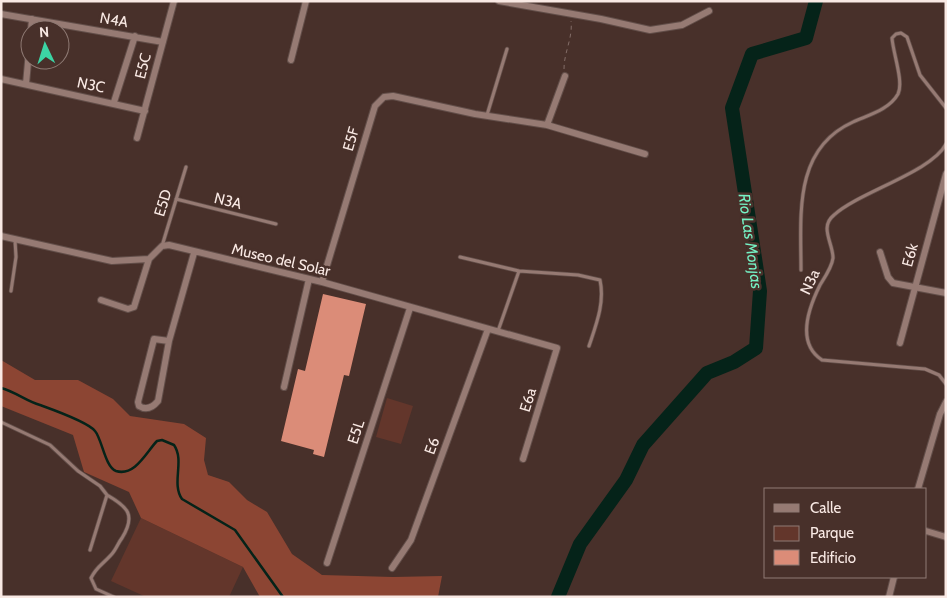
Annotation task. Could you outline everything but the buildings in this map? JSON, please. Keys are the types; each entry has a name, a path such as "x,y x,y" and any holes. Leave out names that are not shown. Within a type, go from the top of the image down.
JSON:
{"street":[{"name":"E5C","path":"137,138 174,1"},
{"path":"291,60 306,1"},
{"path":"499,1 650,30 682,25 709,12"},
{"name":"N4A","path":"1,14 162,42"},
{"path":"114,102 135,36"},
{"path":"26,84 27,70"},
{"path":"547,126 565,76"},
{"name":"N3C","path":"1,80 114,102 145,111"},
{"name":"E5F","path":"322,282 377,102 389,96 475,114 547,126 645,154"},
{"name":"E6k","path":"900,343 946,174"},
{"path":"1,236 112,261 149,259"},
{"name":"Museo del Solar","path":"162,246 169,245 194,253 322,282 557,348"},
{"path":"101,300 128,309 134,307 149,259 162,246"},
{"path":"880,252 890,281 946,293"},
{"path":"169,341 154,339 138,402 142,408 154,406 158,401 169,341 194,253"},
{"path":"284,387 309,279"},
{"name":"E5L","path":"326,564 410,308"},
{"name":"E6","path":"392,568 411,540 488,329"},
{"name":"E6a","path":"522,459 557,348"},
{"path":"918,488 940,414 946,402"},
{"path":"927,531 946,537"},
{"path":"889,597 894,578"}],"lane":[{"name":"N3a","path":"801,270 801,196 811,163 827,142 847,125 880,111 897,96 900,88 892,38 896,34 901,33 907,37 920,75 946,108"},
{"path":"486,116 507,49"},
{"name":"N3a","path":"946,144 930,159 905,176 833,215 828,222 827,234 833,260 814,297 806,333 812,353 822,360 925,369 939,375 946,384"},
{"name":"E5D","path":"162,246 186,168"},
{"name":"N3A","path":"176,199 276,224"},
{"path":"11,291 16,257 15,239"},
{"path":"460,257 518,271 578,275 600,280 602,298 600,313 589,346"},
{"path":"498,331 518,271"},
{"path":"1,422 50,445 78,471 100,486 106,495 124,506 130,516 128,528 112,554 96,567 91,578 96,589 114,597"},
{"path":"90,550 106,495"}],"path":[{"path":"565,13 571,20 572,26 564,60 565,76"}],"green space":[{"path":"387,398 413,406 401,444 376,437"},
{"path":"141,518 243,567 229,597 146,597 111,581"}],"shaded area":[{"path":"1,360 35,380 78,380 113,399 130,416 184,424 206,438 204,460 208,475 229,482 247,500 267,512 292,554 322,575 442,576 438,597 260,597 243,567 141,518 129,492 84,472 73,435 1,406"}],"waterway":[{"name":"Rio Las Monjas","path":"558,597 580,544 626,480 643,445 707,373 734,362 756,348 760,291 732,108 752,54 806,38 816,1"},
{"path":"1,388 91,427 97,435 106,459 116,471 123,472 135,467 157,441 162,440 174,445 177,451 178,486 182,499 235,530 283,597"}]}
